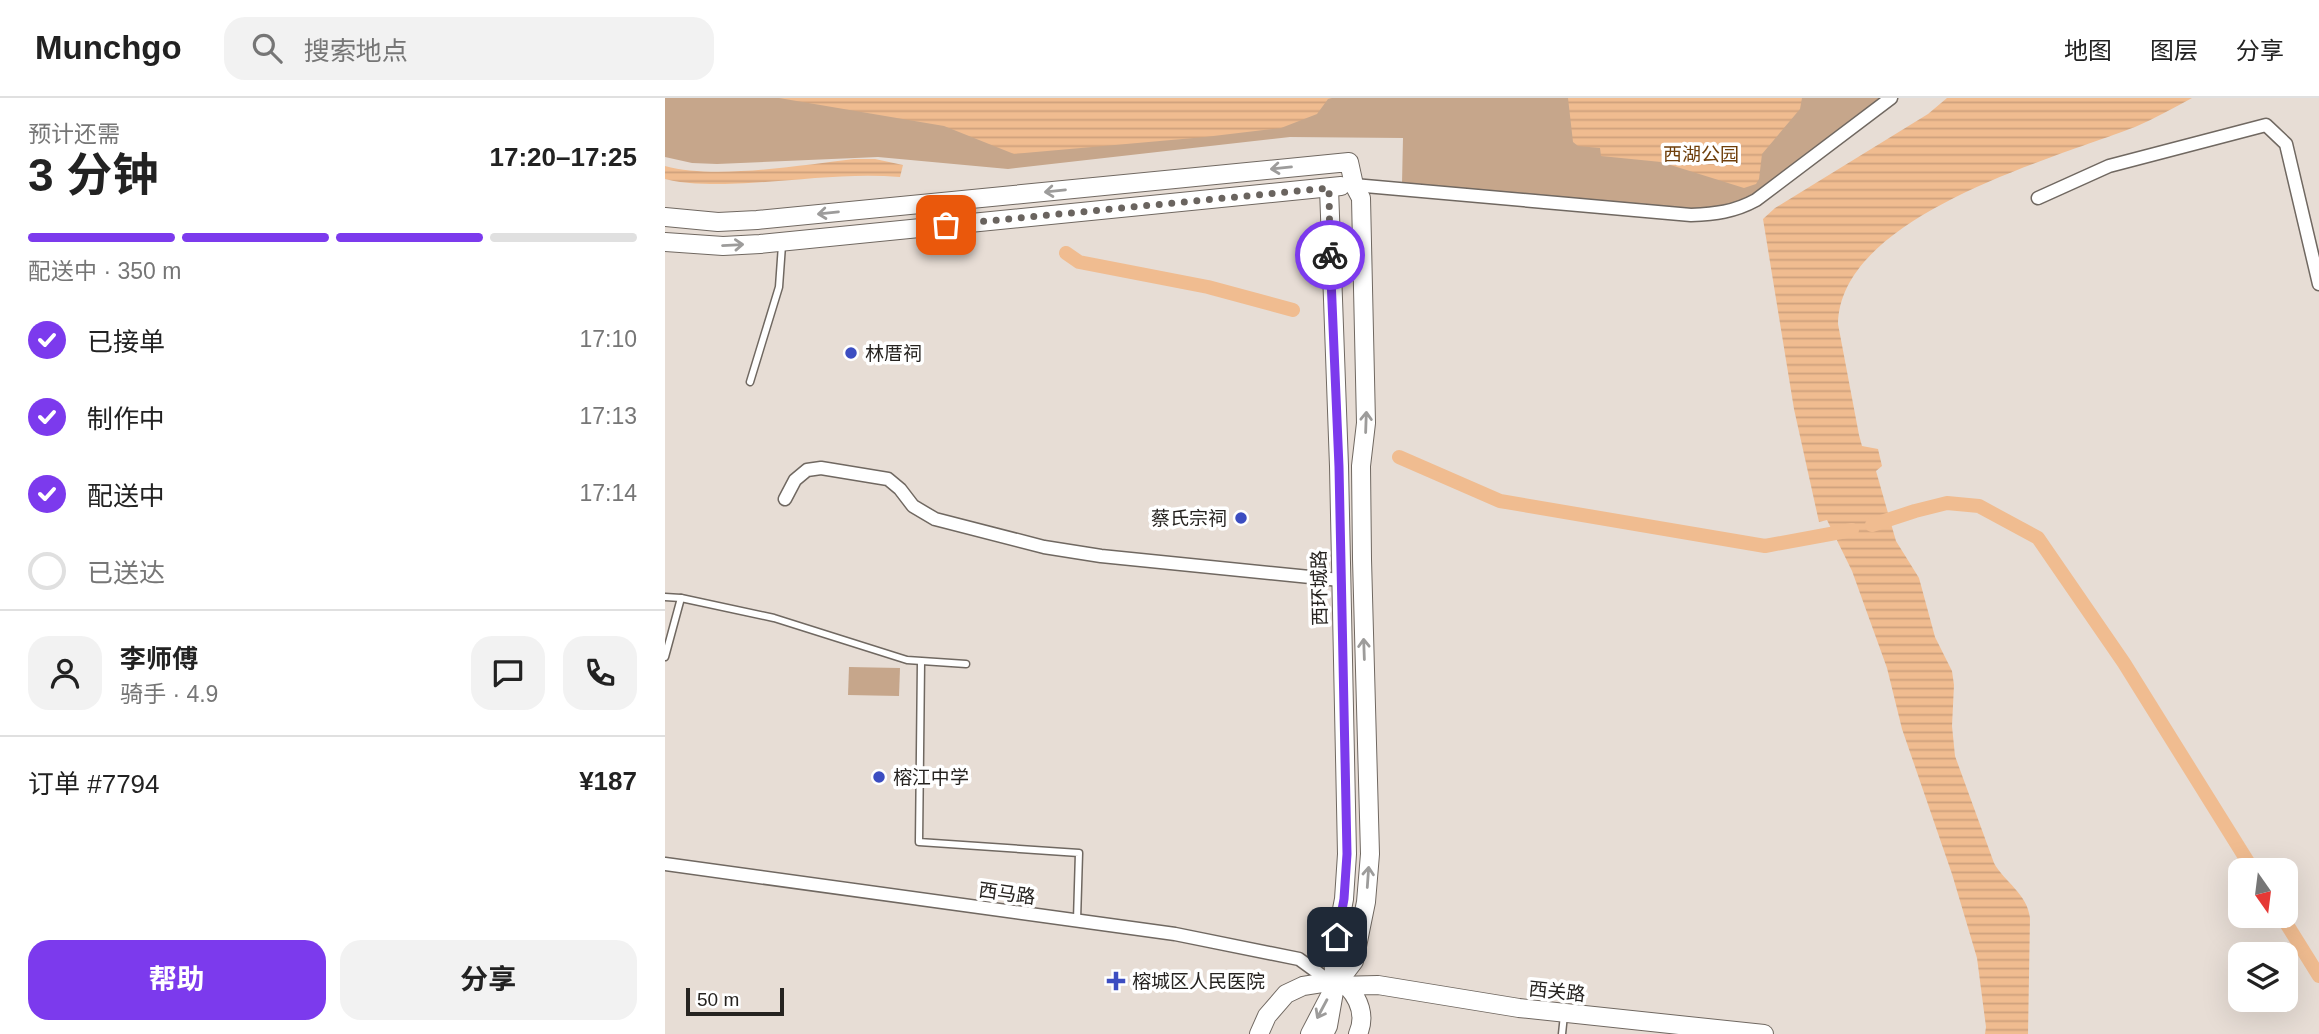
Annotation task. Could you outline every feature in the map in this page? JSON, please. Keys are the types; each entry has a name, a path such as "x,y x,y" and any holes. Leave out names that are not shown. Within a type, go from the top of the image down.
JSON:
{"main road":[{"name":"西环城路","path":"665,217 718,222 757,220 1349,162 1354,185 1361,198 1366,396 1361,466 1362,559 1370,854 1366,901 1357,952 1341,986 1310,1034"},
{"path":"665,242 723,246 1354,185"},
{"name":"西环城路","path":"1324,1034 1341,986 1332,956 1344,899 1347,854 1339,467 1329,188"},
{"name":"西关路","path":"1259,1034 1267,1016 1286,994 1322,983 1341,986 1378,985 1564,1013 1756,1034"},
{"path":"1341,986 1356,996 1361,1010 1361,1027 1358,1034"}],"street":[{"path":"1354,185 1691,215 1723,213 1739,209 1756,200 1891,98"},
{"path":"2038,198 2109,166 2266,125 2286,144 2319,284"},
{"path":"785,499 795,480 807,470 821,468 888,479 913,506 935,519 1044,547 1101,556 1340,580"},
{"name":"西马路","path":"665,864 1175,934 1300,959 1341,986"}],"lane":[{"path":"750,382 779,288 782,241"},
{"path":"665,597 774,618 921,662 967,664"},
{"path":"665,657 681,598"},
{"path":"921,662 919,842 1079,853 1077,922"},
{"path":"1562,1034 1564,1013"}],"green space":[{"name":"西湖公园","path":"665,98 1883,98 1740,205 1695,212 1402,184 1403,138 1290,137 1008,169 878,157 692,163 665,157"},
{"path":"849,667 900,668 899,696 848,695"}],"shaded area":[{"path":"779,98 1332,98 1328,99 1317,114 1281,128 1014,154 944,126"},
{"path":"1568,98 1802,98 1800,109 1762,154 1756,184 1744,188 1661,162 1601,156 1600,148 1578,146 1573,142"},
{"path":"1947,98 2192,98 2135,127 2006,175 1911,222 1874,252 1848,286 1838,324 1862,446 1878,449 1882,466 1876,471 1896,541 1919,578 1935,637 1952,671 1955,756 1994,863 2028,909 2028,1034 1985,1034 1977,958 1952,874 1902,729 1887,668 1852,571 1827,520 1819,522 1794,409 1763,219 1775,208 1928,114"},
{"path":"875,159 903,165 900,177 856,176 725,184 687,183 665,179 665,166 686,170 733,172"}],"waterway":[{"path":"1066,253 1079,262 1208,287 1293,310"},
{"path":"1399,457 1500,501 1765,546 1852,530"},
{"path":"1872,525 1947,503 1979,506 2038,538 2124,663 2246,858"},
{"path":"2289,928 2319,976"}],"way so far":[{"path":"946,225 1329,188 1330,255"}],"place":[{"name":"林厝祠","path":"851,353"},
{"name":"蔡氏宗祠","path":"1241,518"},
{"name":"榕江中学","path":"879,777"},
{"name":"榕城区人民医院","path":"1116,981"}],"route":[{"path":"1330,255 1339,467 1347,854 1344,899 1337,937"}]}
